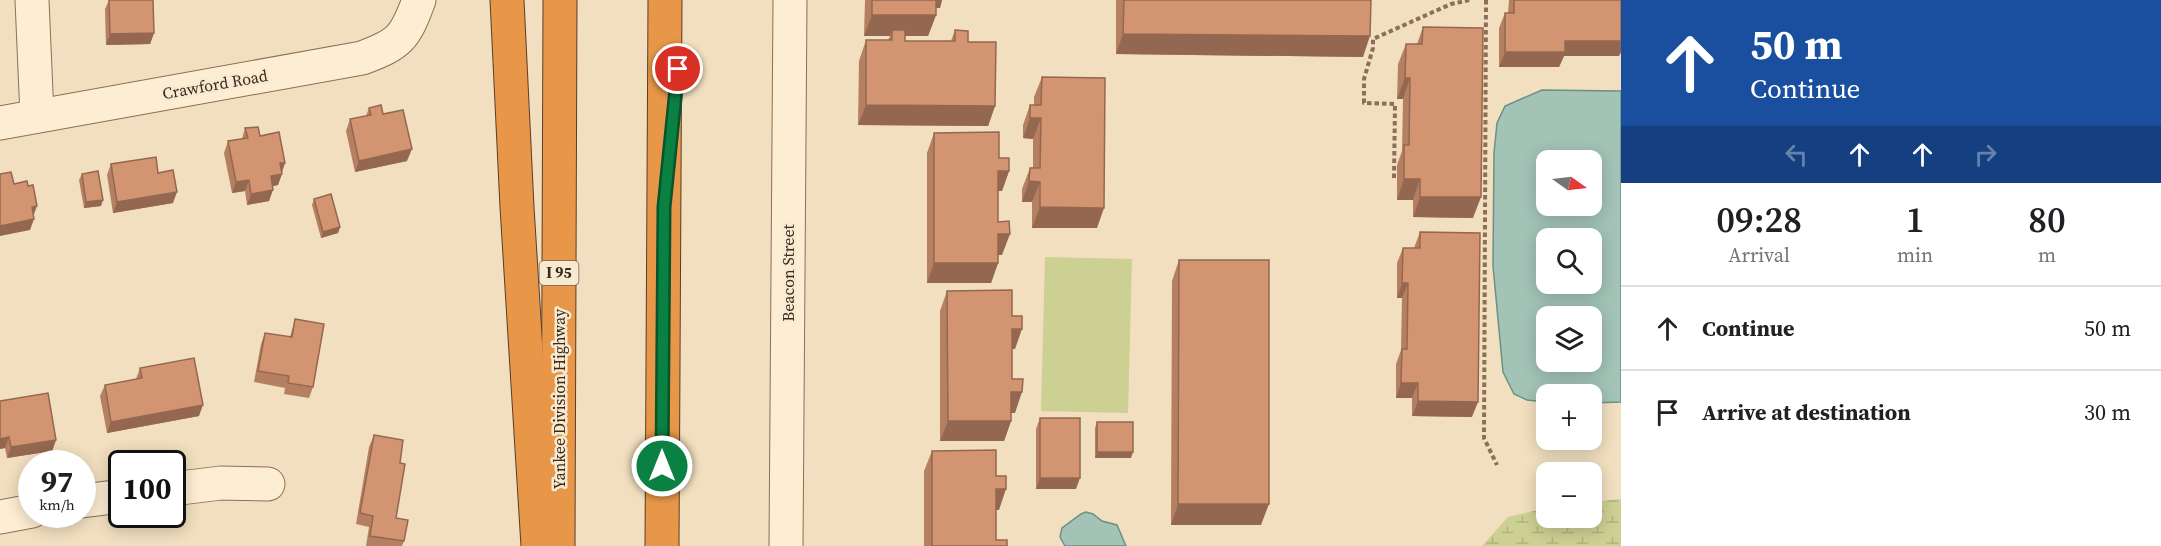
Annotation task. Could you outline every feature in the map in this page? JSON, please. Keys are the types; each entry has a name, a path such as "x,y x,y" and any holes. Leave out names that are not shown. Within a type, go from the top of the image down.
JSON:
{"highway":[{"path":"507,0 538,546"},
{"name":"Yankee Division Highway","path":"558,546 560,0"},
{"path":"662,546 665,0"},
{"path":"664,207 685,0"}],"street":[{"path":"32,0 37,116"},
{"name":"Beacon Street","path":"786,546 790,0"},
{"name":"Crawford Road","path":"0,123 362,58 380,51 405,34 416,8"},
{"path":"186,487 221,483 268,484"},
{"path":"0,517 18,514"}],"path":[{"path":"1394,178 1395,104 1364,103 1364,79 1373,48 1372,39 1451,4 1470,0"},
{"path":"1486,0 1484,438 1497,465"}],"green space":[{"path":"1045,257 1132,259 1128,413 1041,411"},
{"path":"1621,499 1621,546 1482,546 1508,517 1536,510 1536,528 1602,528 1602,501"}],"shaded area":[{"path":"1542,90 1621,91 1621,402 1602,403 1602,384 1536,384 1536,401 1527,400 1514,394 1503,372 1493,266 1494,153 1497,123 1505,106"},
{"path":"1086,512 1102,521 1117,525 1126,546 1065,546 1060,537 1062,528"}],"building":[{"path":"109,0 153,0 154,33 110,34"},
{"path":"872,0 936,0 936,15 872,15"},
{"path":"1124,0 1371,0 1370,36 1123,34"},
{"path":"1514,0 1621,0 1621,41 1565,41 1565,52 1505,52 1505,13 1514,13"},
{"path":"1423,27 1483,28 1481,197 1420,197 1420,179 1404,179 1404,145 1409,145 1410,78 1405,78 1406,44 1422,44"},
{"path":"892,30 905,30 905,41 955,41 955,30 968,31 968,42 996,42 995,106 866,105 866,40 892,40"},
{"path":"1042,77 1105,78 1104,208 1040,207 1040,182 1029,181 1030,168 1040,168 1041,118 1030,118 1030,105 1041,105"},
{"path":"381,105 383,114 403,110 412,149 359,161 350,119 371,115 369,108"},
{"path":"258,127 260,136 279,132 285,163 280,163 282,174 271,176 273,190 251,194 249,180 236,182 228,141 248,138 245,128"},
{"path":"999,132 999,158 1009,158 1009,171 998,171 998,222 1009,221 1010,234 998,234 998,263 934,263 934,133"},
{"path":"156,157 158,173 173,170 177,192 117,202 111,164"},
{"path":"98,171 103,200 86,202 82,174"},
{"path":"11,172 14,184 27,181 28,186 33,185 37,206 32,207 34,219 0,226 0,174"},
{"path":"331,194 340,227 323,232 314,199"},
{"path":"1420,232 1480,233 1478,402 1418,401 1418,383 1401,383 1402,349 1407,349 1408,283 1402,283 1403,248 1420,248"},
{"path":"1179,260 1269,260 1269,504 1178,504"},
{"path":"1012,290 1012,316 1022,316 1022,329 1012,329 1012,379 1023,379 1022,392 1011,392 1011,421 948,421 947,291"},
{"path":"295,319 324,324 313,387 288,383 289,376 258,371 265,333 292,337"},
{"path":"194,358 203,405 111,422 105,385 142,378 140,368"},
{"path":"48,393 56,440 11,447 9,437 0,439 0,401"},
{"path":"1040,418 1080,418 1080,478 1040,478"},
{"path":"1097,422 1133,422 1133,452 1097,452"},
{"path":"374,435 403,440 400,463 405,464 396,518 408,520 404,541 370,536 373,516 360,513"},
{"path":"996,450 996,476 1006,476 1006,489 996,489 996,540 1007,540 1007,546 932,546 932,451"}],"route":[{"path":"662,466 664,207 678,69"}]}
